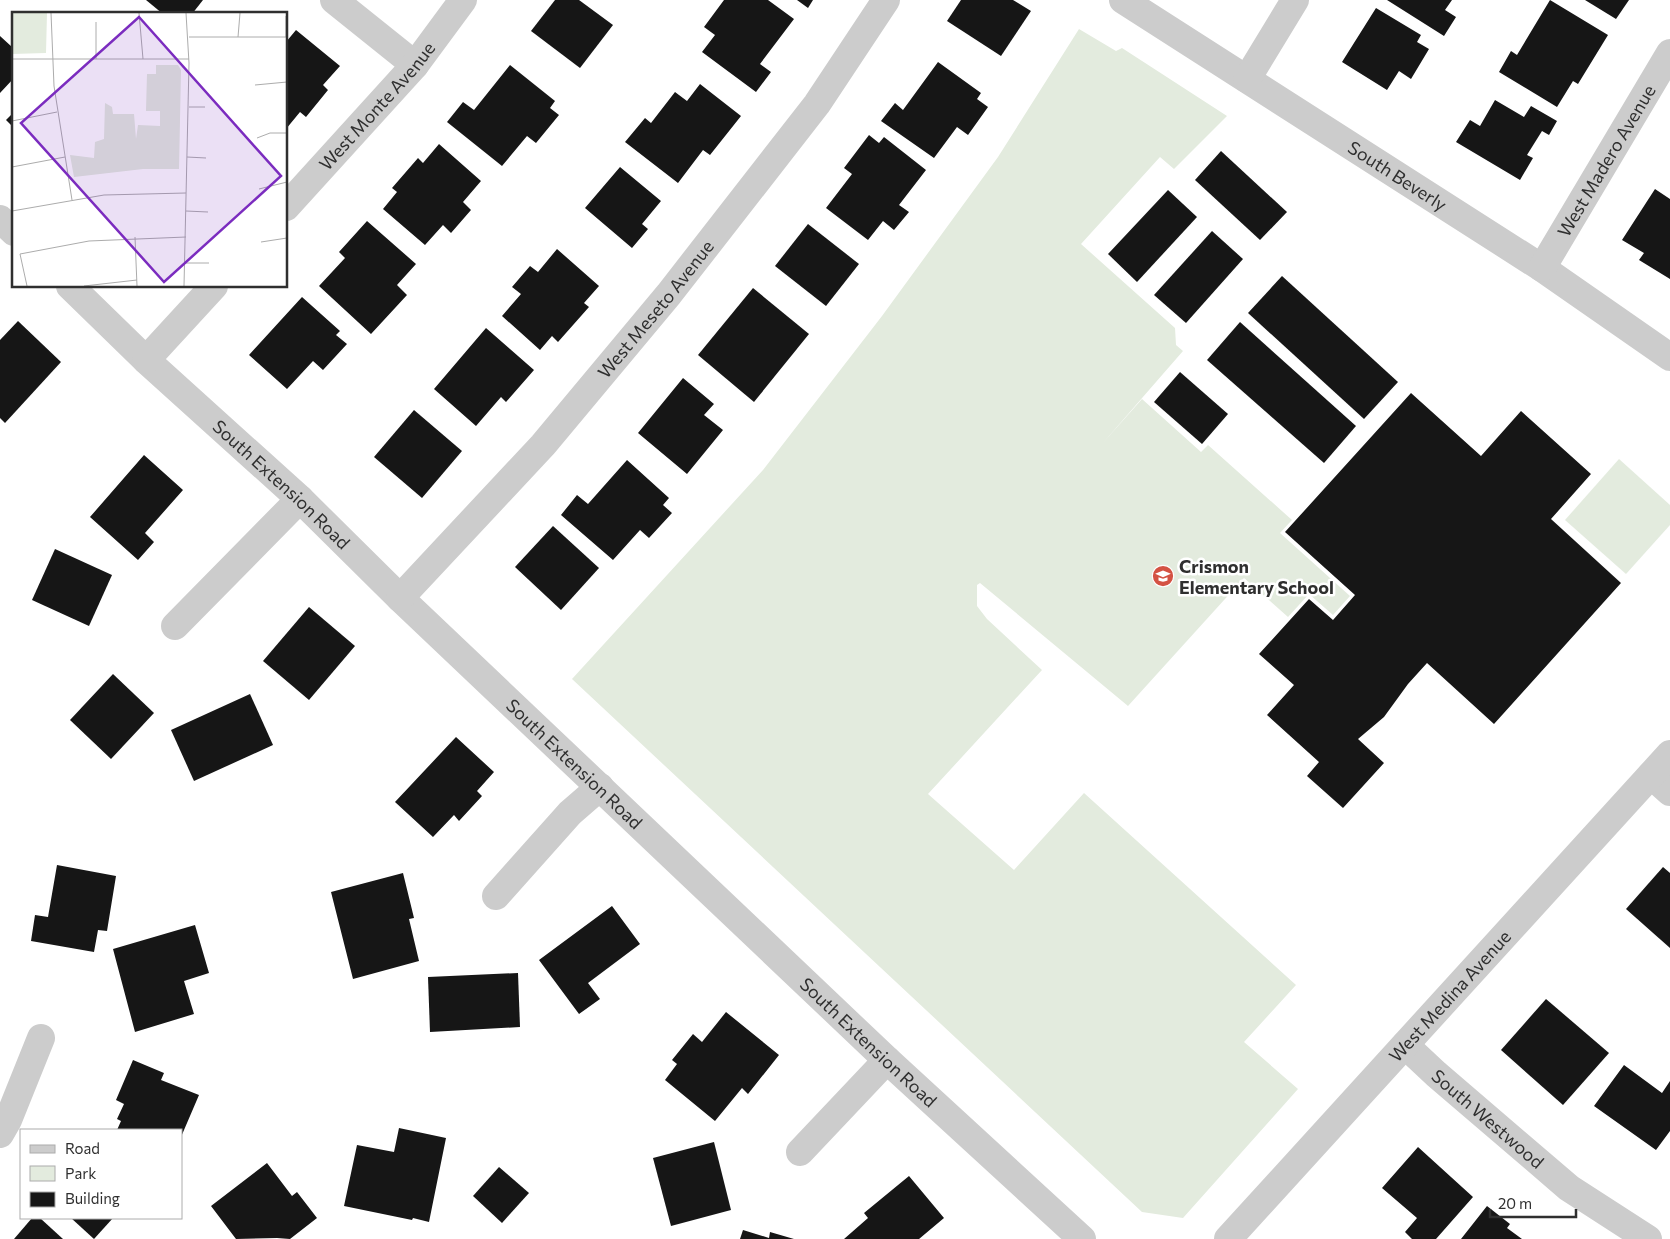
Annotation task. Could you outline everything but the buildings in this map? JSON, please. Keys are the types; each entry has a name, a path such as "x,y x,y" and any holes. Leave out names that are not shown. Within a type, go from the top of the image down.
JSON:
{"street":[{"path":"334,0 415,65"},
{"name":"West Monte Avenue","path":"288,204 415,65 463,0"},
{"name":"West Meseto Avenue","path":"400,598 543,444 669,294 817,104 886,0"},
{"name":"South Beverly","path":"1123,0 1542,268 1670,357"},
{"path":"1248,79 1295,0"},
{"name":"West Madero Avenue","path":"1542,268 1670,53"},
{"name":"South Extension Road","path":"72,288 146,360 300,499 400,598 887,1060 1082,1239"},
{"path":"146,360 212,288"},
{"path":"174,626 300,499"},
{"name":"West Medina Avenue","path":"1228,1239 1405,1045 1660,783 1670,754"},
{"path":"496,896 570,813 600,787"},
{"path":"0,1134 8,1120 41,1038"},
{"name":"South Westwood","path":"1405,1045 1436,1074 1570,1188 1648,1239"},
{"path":"800,1152 887,1060"}],"green space":[{"path":"1079,29 1116,51 1122,48 1227,116 1174,169 1160,157 1081,244 1175,328 1176,345 1183,351 1102,444 1142,399 1201,452 1208,445 1292,520 1280,533 1350,596 1333,615 1309,594 1288,617 1244,578 1128,706 980,583 977,585 977,606 987,619 1042,670 928,794 1014,870 1084,793 1296,985 1244,1042 1298,1089 1183,1218 1142,1212 572,679 763,470 882,316 998,157"},
{"path":"1619,459 1670,505 1670,525 1626,574 1565,520"}],"place":[{"name":"Crismon Elementary School","path":"1163,576"}]}
